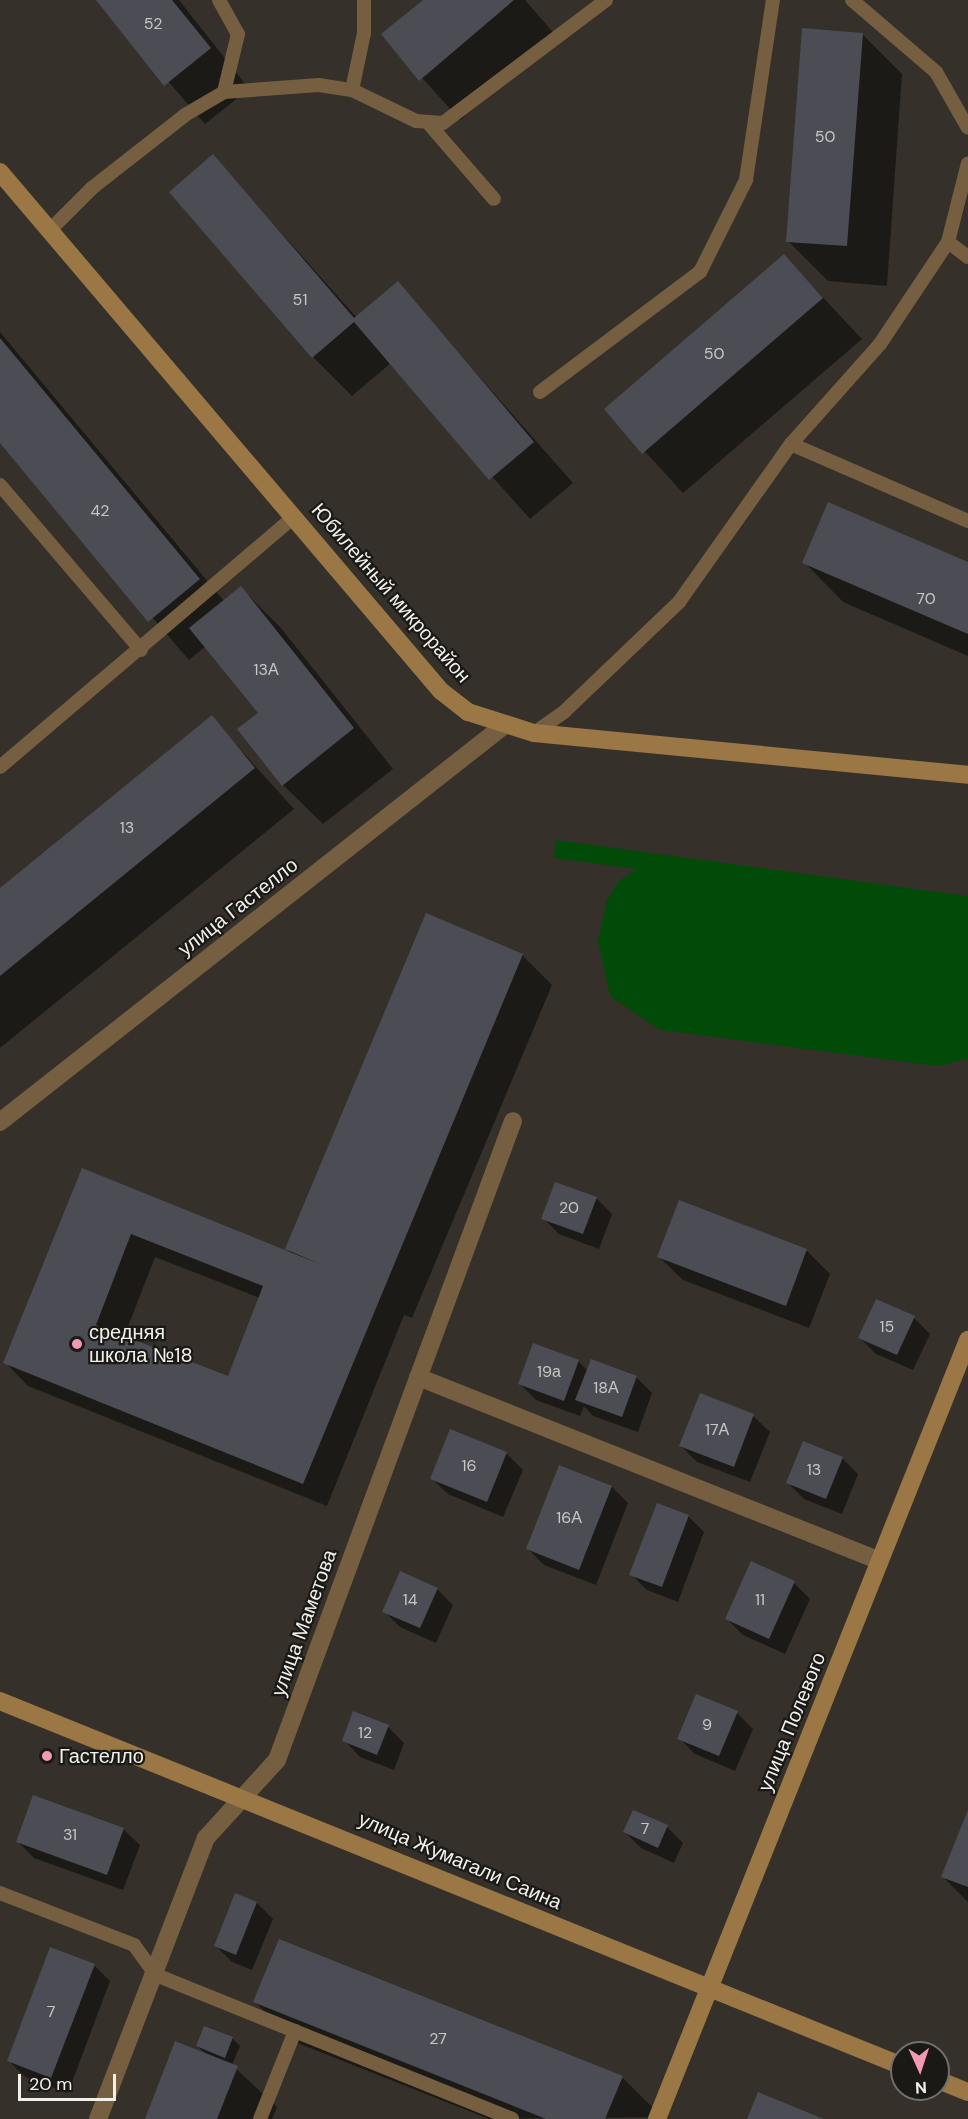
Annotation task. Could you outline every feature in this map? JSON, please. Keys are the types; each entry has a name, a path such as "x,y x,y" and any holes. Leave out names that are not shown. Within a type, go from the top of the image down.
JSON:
{"street":[{"name":"Юбилейный микрорайон","path":"0,171 52,228 441,691 468,712 502,727 534,733 968,775"},
{"name":"улица Гастелло","path":"0,1122 502,727"},
{"name":"улица Маметова","path":"98,2119 156,1976 206,1838 277,1760 513,1121"},
{"name":"улица Полевого","path":"657,2119 968,1340"},
{"path":"418,1377 880,1560"},
{"name":"улица Жумагали Саина","path":"0,1701 244,1796 890,2061"},
{"path":"950,2085 968,2092"}],"lane":[{"path":"219,0 238,34 224,92"},
{"path":"352,90 364,33 364,0"},
{"path":"429,124 456,117 606,0"},
{"path":"540,392 700,272 746,180 773,0"},
{"path":"852,0 936,72 968,128"},
{"path":"52,228 92,188 185,115 224,92 290,84 352,90 429,124 494,199"},
{"path":"534,733 565,711 679,602 791,444 880,344 948,242 968,163"},
{"path":"948,242 968,257"},
{"path":"791,444 968,522"},
{"path":"0,485 141,650"},
{"path":"0,767 141,650 295,516"},
{"path":"0,1893 134,1945 156,1976 512,2119"},
{"path":"260,2119 294,2031"}],"green space":[{"path":"556,840 968,896 968,1059 937,1066 660,1030 610,996 598,941 607,900 619,881 637,869 554,858"}],"building":[{"path":"96,0 172,0 211,48 164,86"},
{"path":"423,0 514,0 419,81 381,34"},
{"path":"802,28 863,33 847,246 786,242"},
{"path":"213,154 354,318 398,281 534,442 489,480 354,322 312,358 169,192"},
{"path":"784,254 823,298 642,454 604,409"},
{"path":"0,338 200,579 148,622 0,443"},
{"path":"828,502 968,562 968,634 802,563"},
{"path":"241,586 354,728 282,786 237,729 258,713 189,628"},
{"path":"212,715 255,768 0,976 0,888"},
{"path":"426,913 523,954 303,1484 3,1363 82,1168 322,1265 285,1249","holes":["131,1234 263,1286 228,1376 96,1325"]},
{"path":"555,1182 597,1197 583,1234 541,1219"},
{"path":"679,1200 807,1249 786,1306 657,1257"},
{"path":"876,1299 915,1316 897,1355 858,1338"},
{"path":"533,1343 579,1360 564,1401 518,1384"},
{"path":"591,1359 637,1376 622,1417 575,1400"},
{"path":"700,1393 754,1414 734,1467 679,1446"},
{"path":"450,1429 507,1452 487,1502 430,1479"},
{"path":"803,1441 843,1457 826,1499 786,1483"},
{"path":"559,1465 612,1486 579,1570 526,1549"},
{"path":"657,1503 689,1515 662,1587 629,1575"},
{"path":"751,1561 795,1581 769,1639 725,1619"},
{"path":"400,1571 438,1588 420,1628 382,1612"},
{"path":"696,1694 738,1711 719,1756 677,1739"},
{"path":"353,1711 389,1725 377,1755 342,1741"},
{"path":"33,1795 124,1828 107,1875 16,1842"},
{"path":"633,1810 668,1825 658,1848 623,1832"},
{"path":"968,1810 968,1887 941,1877"},
{"path":"235,1893 257,1902 236,1955 214,1946"},
{"path":"279,1939 623,2076 605,2119 546,2119 253,2002"},
{"path":"50,1947 95,1964 51,2078 7,2061"},
{"path":"204,2026 233,2037 225,2058 196,2046"},
{"path":"175,2041 238,2066 217,2119 145,2119"},
{"path":"758,2092 824,2119 747,2119"}],"place":[{"name":"средняя школа №18","path":"77,1344"},
{"name":"Гастелло","path":"47,1756"}]}
